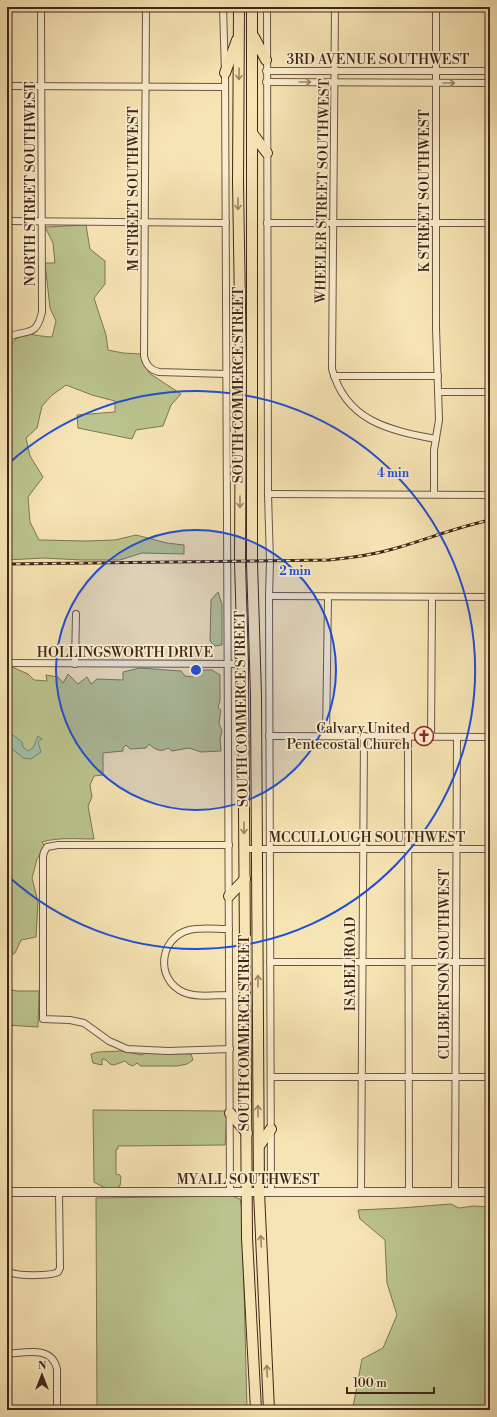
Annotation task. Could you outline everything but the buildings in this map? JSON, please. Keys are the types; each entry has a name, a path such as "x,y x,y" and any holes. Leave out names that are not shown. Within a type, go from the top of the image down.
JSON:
{"main road":[{"name":"SOUTH COMMERCE STREET","path":"239,7 238,182 241,368 240,562 243,664 247,1238 256,1410"},
{"name":"SOUTH COMMERCE STREET","path":"252,7 252,562 256,696 259,1192 269,1410"},
{"path":"225,74 239,32"},
{"path":"253,36 266,60"},
{"path":"252,133 267,153"},
{"path":"243,664 247,667 251,687 256,696"},
{"path":"229,896 245,879"},
{"path":"230,1113 247,1133"},
{"path":"259,1146 271,1129"}],"street":[{"name":"NORTH STREET SOUTHWEST","path":"7,338 30,332 36,327 40,318 42,303 41,7"},
{"name":"M STREET SOUTHWEST","path":"146,7 145,361 151,369 163,373 226,374"},
{"path":"223,7 226,223 230,1192"},
{"path":"266,7 268,494 270,562 269,736 271,1192"},
{"name":"WHEELER STREET SOUTHWEST","path":"335,7 332,369 336,383 346,400 366,418 397,431 436,439"},
{"name":"K STREET SOUTHWEST","path":"436,7 436,328 438,392"},
{"name":"3RD AVENUE SOUTHWEST","path":"266,71 490,71"},
{"name":"3RD AVENUE SOUTHWEST","path":"266,82 490,83"},
{"path":"7,86 225,87"},
{"path":"7,221 226,223"},
{"path":"267,223 490,223"},
{"path":"334,376 438,376"},
{"path":"434,494 433,465 436,439 438,435 438,392 490,392"},
{"path":"268,494 490,495"},
{"path":"269,596 490,597"},
{"path":"326,736 328,597"},
{"path":"430,737 432,597"},
{"path":"75,664 76,614"},
{"name":"HOLLINGSWORTH DRIVE","path":"7,663 243,664"},
{"path":"269,736 490,737"},
{"name":"ISABEL ROAD","path":"361,1192 364,736"},
{"path":"408,737 409,1192"},
{"name":"CULBERTSON SOUTHWEST","path":"455,1192 457,737"},
{"path":"229,845 58,845 50,846 45,850 43,856 43,1019 70,1020 84,1023 109,1041 122,1047 144,1050 230,1049"},
{"name":"MCCULLOUGH SOUTHWEST","path":"244,849 490,849"},
{"path":"229,929 196,929 181,933 167,947 163,962 169,980 178,989 184,992 196,995 229,994"},
{"path":"270,962 490,962"},
{"path":"271,1077 490,1077"},
{"name":"MYALL SOUTHWEST","path":"7,1192 490,1192"},
{"path":"7,1270 15,1274 52,1274 58,1272 60,1268 59,1192"},
{"path":"7,1354 35,1353 48,1354 51,1356 56,1363 58,1375 57,1410"}],"green space":[{"path":"86,225 90,249 105,261 105,284 94,298 106,335 108,350 140,354 149,373 181,394 171,405 163,426 136,430 132,439 78,428 77,415 115,412 115,401 92,395 66,385 51,396 42,406 37,428 26,438 30,456 43,477 28,497 30,522 39,540 115,540 136,535 167,543 184,545 184,554 142,553 120,560 43,558 7,560 7,350 17,338 26,334 52,337 56,321 50,308 45,263 55,263 53,243 45,227"},
{"path":"218,592 222,604 222,645 215,646 210,641 211,600"},
{"path":"7,667 12,667 28,674 34,680 47,681 46,675 58,677 63,683 68,674 78,684 87,677 91,684 97,679 123,680 123,672 140,668 181,671 185,676 193,677 194,670 212,670 220,675 220,700 218,708 221,710 219,723 222,731 220,739 221,751 201,752 189,748 172,751 168,748 160,750 155,749 149,744 146,748 130,749 126,745 123,748 123,751 103,753 103,775 94,776 90,785 92,797 88,806 94,839 61,839 42,842 45,846 37,859 32,878 38,902 36,937 21,940 15,953 7,957"},
{"path":"7,989 17,991 39,991 38,1027 7,1025"},
{"path":"122,1051 142,1055 146,1052 191,1054 193,1060 187,1064 177,1066 141,1066 137,1063 133,1066 125,1061 114,1065 102,1059 102,1065 93,1063 91,1054 98,1052"},
{"path":"93,1110 226,1111 225,1145 118,1146 118,1149 116,1149 116,1174 120,1175 121,1177 120,1186 107,1188 94,1182"},
{"path":"232,1196 240,1199 242,1209 247,1409 148,1407 148,1410 97,1410 96,1198"},
{"path":"451,1204 459,1208 473,1206 490,1207 490,1410 342,1410 353,1407 362,1359 383,1348 397,1315 387,1283 385,1240 360,1219 358,1210"}],"shaded area":[{"path":"7,735 13,735 22,742 23,747 28,751 33,748 38,736 42,739 38,742 41,752 31,759 23,758 11,748 7,754"}],"railway":[{"path":"7,564 329,560 385,551 465,526 490,520"}],"place":[{"name":"Calvary United Pentecostal Church","path":"424,736"}]}
